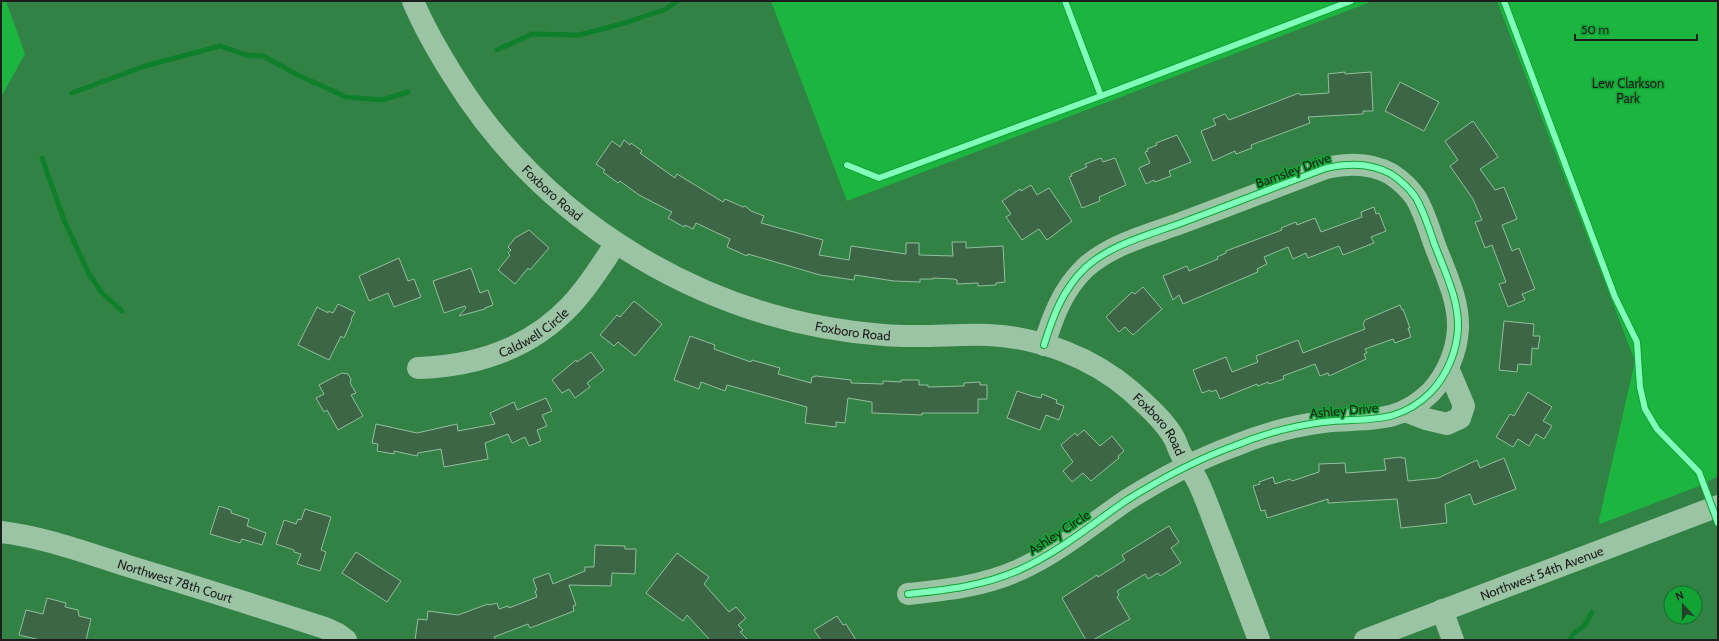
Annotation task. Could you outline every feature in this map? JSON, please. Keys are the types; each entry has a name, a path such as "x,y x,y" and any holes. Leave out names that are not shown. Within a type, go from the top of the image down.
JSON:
{"street":[{"name":"Foxboro Road","path":"413,1 438,52 464,93 491,130 524,168 561,202 597,231 657,269 704,292 750,309 793,321 838,330 885,335 928,337 989,335 1017,338 1074,355 1095,366 1129,389 1152,411 1174,438 1180,453 1189,466 1201,489 1259,640"},
{"name":"Barnsley Drive","path":"1044,345 1060,301 1086,267 1104,254 1123,245 1326,168 1342,164 1359,164 1376,167 1391,174 1404,184 1415,198 1422,211 1452,290 1457,308 1458,328 1455,347 1448,368 1430,392"},
{"name":"Caldwell Circle","path":"418,368 445,367 474,362 502,353 527,340 551,324 571,305 592,279 616,243"},
{"path":"1405,411 1447,424 1460,418 1464,406 1448,368"},
{"name":"Ashley Drive","path":"1189,466 1240,443 1290,427 1325,422 1386,418 1405,411 1421,401 1430,392"},
{"name":"Ashley Circle","path":"908,594 953,590 988,582 1020,569 1052,553 1130,499 1189,466"},
{"name":"Northwest 54th Avenue","path":"1365,640 1718,506"},
{"name":"Northwest 78th Court","path":"1,532 20,534 58,544 204,588 325,628 338,634 346,640"},
{"path":"1442,610 1454,640"}],"green space":[{"path":"1,1 6,1 25,54 1,97"},
{"path":"771,1 1373,1 847,201"},
{"name":"Lew Clarkson Park","path":"1497,1 1718,1 1718,476 1699,486 1600,524 1599,520 1635,361"}],"building":[{"path":"1345,72 1345,74 1371,72 1373,111 1363,111 1363,114 1308,117 1310,123 1251,145 1252,148 1236,154 1235,151 1213,161 1201,131 1216,125 1213,119 1225,114 1229,120 1299,93 1300,95 1329,93 1328,74"},
{"path":"1400,82 1439,102 1424,131 1385,111"},
{"path":"1473,121 1498,157 1480,169 1495,190 1504,187 1517,219 1502,225 1512,251 1519,248 1535,289 1522,294 1525,300 1508,307 1499,284 1506,282 1492,245 1485,248 1475,222 1482,220 1473,199 1450,166 1458,160 1445,141"},
{"path":"1177,135 1191,162 1169,171 1171,176 1155,182 1154,180 1146,184 1139,168 1150,163 1145,152 1148,151 1147,149 1157,145 1156,143"},
{"path":"624,140 642,151 640,153 675,178 677,174 723,202 725,199 743,207 745,206 751,211 764,216 761,223 823,240 819,255 849,260 851,246 906,254 906,243 919,243 919,255 953,256 952,242 966,242 966,248 1003,246 1005,282 996,283 996,285 978,286 978,283 957,284 957,280 954,279 920,279 920,282 894,281 855,275 854,280 820,275 748,254 747,256 727,247 730,239 696,223 693,229 685,225 684,227 668,218 672,212 639,195 620,181 618,183 603,172 605,170 596,164 612,141 620,147"},
{"path":"1101,158 1103,162 1115,158 1126,185 1099,197 1100,201 1082,208 1069,177 1072,176 1071,174 1087,167 1085,164"},
{"path":"1031,185 1037,195 1049,188 1072,221 1047,240 1039,229 1022,240 1006,217 1011,214 1002,201 1020,189 1021,191"},
{"path":"1374,207 1376,214 1379,213 1386,231 1371,237 1374,243 1343,255 1339,246 1308,258 1306,253 1293,259 1288,247 1264,257 1267,264 1257,269 1258,272 1183,304 1179,295 1173,300 1163,276 1187,266 1189,271 1218,259 1217,257 1226,253 1226,251 1282,230 1281,228 1296,222 1297,225 1315,218 1321,232 1362,217 1361,212"},
{"path":"529,230 549,248 530,270 528,268 515,284 498,270 510,255 508,253 511,250 508,247 515,238"},
{"path":"399,258 408,281 414,279 421,297 394,307 388,293 369,301 359,276"},
{"path":"471,268 480,293 488,290 493,305 485,309 459,316 466,308 465,306 444,313 433,281"},
{"path":"1143,287 1162,309 1133,335 1125,327 1119,332 1106,317 1132,292 1135,294"},
{"path":"634,301 662,324 635,356 618,342 614,346 600,335 617,315 620,317"},
{"path":"338,304 355,312 344,338 341,336 329,360 298,345 317,307 328,313 328,311 333,313"},
{"path":"1400,305 1410,328 1408,328 1411,337 1395,343 1393,339 1365,349 1367,353 1364,354 1366,359 1329,376 1328,373 1320,376 1315,364 1283,376 1284,379 1269,384 1268,382 1258,386 1257,384 1220,399 1216,390 1211,392 1210,390 1202,393 1193,370 1226,357 1232,372 1258,362 1256,356 1298,340 1303,353 1365,329 1363,324 1365,320"},
{"path":"1504,321 1534,324 1533,336 1540,336 1538,349 1532,348 1531,365 1518,364 1517,372 1499,370"},
{"path":"690,336 715,345 714,349 751,362 752,360 780,368 778,374 811,383 812,377 816,376 851,380 851,383 883,384 883,381 901,382 901,380 919,380 919,385 928,385 928,387 964,386 964,383 980,382 980,385 987,385 987,399 978,399 978,413 922,413 922,415 872,413 872,402 848,398 845,423 836,422 836,427 805,423 807,407 727,385 725,391 701,382 699,389 674,380"},
{"path":"591,352 604,370 587,383 590,387 575,398 569,389 562,393 552,380 576,360 577,362"},
{"path":"342,373 348,374 351,379 350,383 356,393 351,395 363,416 338,430 327,410 324,412 316,398 324,394 319,385"},
{"path":"1017,391 1041,398 1042,394 1057,400 1056,403 1064,406 1059,420 1046,415 1040,430 1007,418"},
{"path":"1528,392 1552,407 1543,421 1552,426 1544,439 1536,434 1529,446 1518,439 1513,447 1496,437 1510,414 1514,416"},
{"path":"546,398 552,411 542,415 547,426 537,430 541,441 529,446 525,437 512,443 508,434 485,443 488,459 444,467 441,449 418,453 417,456 394,451 394,454 377,451 378,444 372,443 376,424 417,433 457,424 458,431 495,424 490,413 514,402 517,410"},
{"path":"1084,430 1100,446 1112,436 1124,451 1118,456 1119,458 1091,481 1083,473 1072,482 1063,471 1073,462 1061,445 1075,433 1077,436"},
{"path":"1405,458 1408,481 1438,478 1477,460 1480,468 1504,458 1516,489 1474,505 1470,494 1445,504 1447,523 1401,528 1397,499 1328,503 1328,499 1267,518 1265,510 1261,511 1253,486 1273,477 1275,484 1290,479 1292,481 1319,472 1319,464 1345,463 1346,473 1386,470 1384,459"},
{"path":"219,506 231,510 231,513 249,519 247,526 266,533 262,545 242,539 240,543 210,534"},
{"path":"305,509 331,517 321,550 326,552 320,571 297,564 301,554 276,544 284,520 296,524 298,519 301,520"},
{"path":"1169,526 1179,542 1171,548 1181,563 1160,576 1158,573 1148,579 1145,574 1117,591 1119,595 1117,597 1130,619 1093,640 1086,640 1062,598 1097,575 1098,577 1125,560 1122,555"},
{"path":"595,545 625,546 625,549 636,549 635,574 612,573 611,586 569,585 576,605 573,606 574,611 530,628 528,624 494,637 496,640 415,640 418,619 427,620 428,611 458,615 488,604 497,603 499,609 508,606 509,608 537,597 535,591 537,590 533,579 549,573 553,584 585,571 585,567 594,567"},
{"path":"356,552 401,581 387,602 342,573"},
{"path":"677,553 709,577 704,584 729,612 736,607 746,618 738,625 743,630 740,632 748,640 710,640 687,615 683,621 646,593"},
{"path":"47,598 66,603 65,607 78,610 79,616 91,619 86,640 40,640 19,635 26,610 43,614"},
{"path":"837,616 843,625 846,624 856,640 821,640 814,630"}],"waterway":[{"path":"497,50 532,34 579,35 625,23 666,9 677,1"},
{"path":"72,93 145,66 220,46 246,55 263,56 300,76 346,97 382,100 408,92"},
{"path":"42,158 64,220 89,274 102,293 122,311"},
{"path":"1570,640 1573,634 1585,625 1592,612"}],"cycle path":[{"path":"1065,1 1101,96 1351,1"},
{"path":"1504,1 1615,297 1637,342 1640,387 1645,409 1657,429 1699,472 1718,523"},
{"path":"847,165 879,178 1101,96"},
{"path":"908,594 978,584 1019,570 1048,555 1127,500 1152,485 1179,470 1220,451 1267,434 1300,426 1323,422 1380,418 1406,410 1418,403 1431,392 1442,378 1456,345 1458,317 1450,285 1424,214 1411,191 1398,179 1383,170 1375,167 1359,165 1342,165 1326,168 1118,246 1106,253 1095,260 1077,276 1055,313 1044,345"}]}
